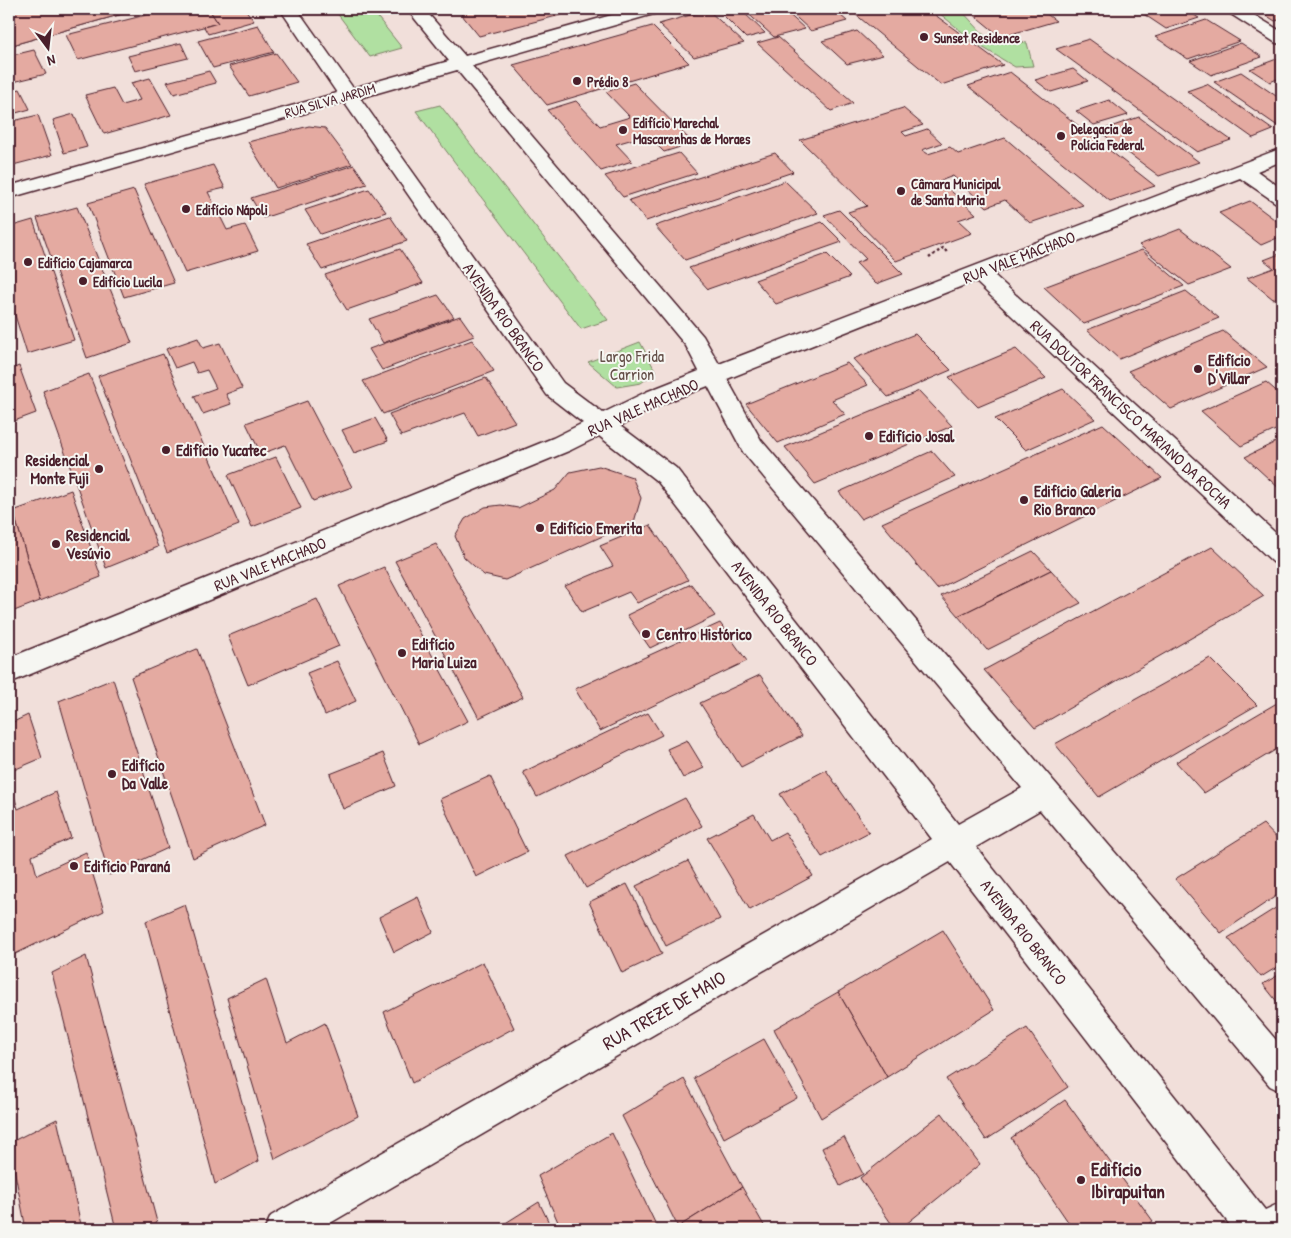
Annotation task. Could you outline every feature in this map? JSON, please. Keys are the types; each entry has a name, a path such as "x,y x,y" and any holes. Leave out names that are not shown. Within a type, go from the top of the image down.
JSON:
{"street":[{"name":"AVENIDA RIO BRANCO","path":"288,9 555,389 667,475 1256,1229"},
{"path":"415,9 695,342 752,446 1282,1074"},
{"name":"RUA SILVA JARDIM","path":"9,192 651,9"},
{"path":"1232,9 1282,39"},
{"name":"RUA VALE MACHADO","path":"9,671 562,444 654,398 1282,154"},
{"path":"1242,170 1282,198"},
{"name":"RUA DOUTOR FRANCISCO MARIANO DA ROCHA","path":"979,273 1282,555"},
{"name":"RUA TREZE DE MAIO","path":"284,1229 1044,791"},
{"path":"1272,1229 1282,1221"}],"green space":[{"path":"334,9 371,9 402,48 370,57"},
{"path":"934,9 960,9 985,36 1027,43 1033,66 1015,67 977,44"},
{"path":"440,105 608,320 581,329 416,111"},
{"name":"Largo Frida Carrion","path":"640,342 656,372 641,383 617,387 588,362"}],"building":[{"path":"9,9 140,9 9,46"},
{"path":"9,9 140,9 9,46"},
{"path":"170,9 209,9 218,23 78,60 66,35"},
{"path":"209,9 245,9 254,21 208,34 204,27 218,23"},
{"path":"457,9 494,10 584,9 479,36"},
{"path":"717,9 740,9 765,33 746,38"},
{"path":"743,9 783,9 805,29 774,37"},
{"path":"787,9 833,9 847,21 811,31"},
{"name":"Sunset Residence","path":"849,9 927,9 1003,65 941,85"},
{"path":"967,9 1040,9 1056,21 1001,37"},
{"path":"1145,9 1185,9 1199,18 1166,29 1139,11"},
{"path":"1282,9 1282,19 1275,21 1258,10"},
{"path":"708,10 744,43 694,57 659,24"},
{"path":"1206,20 1240,41 1188,59 1155,37"},
{"path":"258,25 274,52 213,68 198,41"},
{"name":"Prédio 8","path":"652,26 689,63 547,105 513,65"},
{"path":"857,31 883,55 847,64 822,41"},
{"path":"778,37 853,103 831,111 757,43"},
{"path":"1089,39 1231,140 1197,152 1056,49"},
{"path":"181,43 188,58 135,71 128,56"},
{"path":"1241,43 1262,57 1211,75 1190,61"},
{"path":"34,50 46,74 9,83 9,56"},
{"path":"276,53 297,82 249,96 229,66"},
{"path":"1282,57 1282,77 1270,82 1250,69"},
{"path":"1073,69 1088,81 1051,92 1035,80"},
{"path":"209,71 216,83 174,94 167,82"},
{"name":"Delegacia de Polícia Federal","path":"1010,72 1155,186 1110,201 968,86"},
{"path":"1241,72 1282,100 1282,129 1214,82"},
{"path":"150,78 171,115 104,134 85,95 113,88 122,105 140,100 131,83"},
{"name":"Edifício Marechal Mascarenhas de Moraes","path":"634,83 693,143 664,152 647,135 616,144 632,161 601,171 547,110 576,101 600,126 630,117 606,92"},
{"path":"1207,84 1273,130 1253,138 1187,91"},
{"path":"20,89 30,109 9,115 9,92"},
{"path":"1109,100 1128,115 1094,125 1076,111"},
{"name":"Câmara Municipal de Santa Maria","path":"903,108 923,125 902,132 906,136 927,129 942,143 922,150 928,154 950,147 958,154 1005,138 1083,205 1030,223 1005,200 987,207 953,176 940,181 976,214 958,220 972,233 896,261 848,212 867,206 800,140"},
{"path":"74,114 87,147 64,153 53,120"},
{"path":"38,115 52,155 9,166 9,122"},
{"path":"1139,117 1199,162 1159,176 1099,131"},
{"path":"309,126 325,128 352,164 276,188 248,142"},
{"path":"679,153 697,173 623,197 605,176"},
{"path":"775,153 793,172 646,221 629,200"},
{"name":"Edifício Nápoli","path":"213,165 225,188 208,192 227,230 245,225 258,251 185,273 144,184"},
{"path":"354,165 367,184 263,218 251,198"},
{"path":"785,181 818,213 685,260 655,226"},
{"path":"369,189 386,212 320,234 305,210"},
{"path":"134,190 174,283 124,297 88,203"},
{"path":"1250,201 1282,225 1282,236 1261,245 1219,213"},
{"name":"Edifício Lucila","path":"77,207 132,343 87,358 37,218"},
{"path":"839,210 903,274 876,284 856,263 866,259 824,215"},
{"path":"390,216 407,241 322,270 306,244"},
{"name":"Edifício Cajamarca","path":"33,220 74,340 27,354 9,296 9,227"},
{"path":"822,222 842,242 708,289 689,268"},
{"path":"1180,229 1231,269 1189,285 1139,245"},
{"path":"400,249 423,283 347,310 325,275"},
{"path":"1142,250 1184,286 1084,324 1044,287"},
{"path":"1282,253 1282,295 1273,299 1247,278 1274,268 1264,260"},
{"path":"827,254 850,277 776,304 755,280"},
{"path":"1186,291 1219,318 1119,359 1087,330"},
{"path":"438,295 454,317 383,343 369,319"},
{"path":"460,316 474,336 382,370 369,349"},
{"name":"Edifício D'Villar","path":"1223,331 1267,367 1171,409 1128,371"},
{"path":"915,334 951,370 888,397 853,359"},
{"path":"198,338 203,348 220,343 242,388 226,394 231,404 203,414 194,396 216,388 207,370 197,373 192,362 175,368 166,349"},
{"path":"472,340 494,371 383,414 363,381"},
{"path":"1016,349 1046,378 978,407 949,377"},
{"name":"Edifício Yucatec","path":"163,354 239,525 167,553 98,376"},
{"path":"847,363 868,385 832,400 845,414 778,443 746,404"},
{"path":"19,366 36,413 9,423 9,370"},
{"name":"Residencial Monte Fuji","path":"89,374 158,547 106,568 43,391"},
{"path":"486,378 515,422 478,436 465,413 401,436 389,414"},
{"path":"1266,382 1282,396 1282,427 1241,446 1201,411"},
{"path":"1063,389 1095,419 1026,450 995,419"},
{"name":"Edifício Josal","path":"919,391 952,426 815,484 785,447"},
{"path":"307,401 352,487 313,501 285,445 261,454 246,423"},
{"path":"375,418 388,441 354,453 342,430"},
{"name":"Edifício Galeria Rio Branco","path":"1103,424 1162,478 937,589 882,523"},
{"path":"1282,439 1282,491 1245,457"},
{"path":"932,451 955,477 861,519 839,492"},
{"path":"276,457 301,508 252,527 228,475"},
{"name":"Edifício Emerita","path":"599,466 632,477 641,498 634,522 505,580 484,575 464,557 455,536 465,519 485,507 501,505 518,508 555,490 570,472"},
{"name":"Residencial Vesúvio","path":"71,490 101,577 40,601 13,511"},
{"path":"13,511 40,601 9,613 9,513"},
{"path":"650,525 688,580 637,603 629,592 582,612 565,586 613,566 600,546"},
{"path":"436,544 523,697 479,718 395,561"},
{"path":"1212,547 1264,596 1035,728 984,670"},
{"path":"1033,551 1051,570 958,616 941,596"},
{"name":"Edifício Maria Luiza","path":"384,567 468,721 419,744 339,586"},
{"path":"1051,570 1081,603 987,650 958,616"},
{"path":"691,584 715,616 650,648 627,615"},
{"path":"317,599 339,646 248,685 228,636"},
{"path":"720,623 747,661 600,731 575,689"},
{"path":"197,649 265,825 193,858 131,677"},
{"path":"1210,658 1257,705 1099,797 1055,744"},
{"path":"337,661 356,701 325,715 307,673"},
{"path":"760,675 802,736 741,767 700,703"},
{"name":"Edifício Da Valle","path":"113,679 168,848 109,875 59,701"},
{"path":"1282,700 1282,746 1204,793 1176,762"},
{"path":"648,713 662,735 537,797 523,772"},
{"path":"28,715 42,758 9,772 9,724"},
{"path":"687,740 704,768 683,778 667,749"},
{"path":"383,753 396,786 343,809 330,774"},
{"path":"826,770 869,832 822,857 780,794"},
{"path":"490,776 527,852 476,877 440,799"},
{"name":"Edifício Paraná","path":"9,779 18,809 56,792 71,838 32,856 37,875 86,852 104,911 9,957"},
{"path":"685,798 702,826 586,888 568,856"},
{"path":"754,814 770,840 785,832 813,876 750,910 707,838"},
{"path":"1263,824 1282,844 1282,892 1221,933 1175,879"},
{"path":"688,861 720,919 666,946 636,886"},
{"path":"627,884 662,954 622,973 589,902"},
{"path":"418,897 433,932 394,952 379,917"},
{"path":"185,904 259,1161 215,1184 146,921"},
{"path":"1282,904 1282,964 1261,977 1228,938"},
{"path":"943,930 994,1010 887,1077 838,992"},
{"path":"86,956 157,1222 143,1229 116,1229 52,973"},
{"path":"483,962 514,1028 412,1083 384,1012"},
{"path":"1282,973 1282,1008 1263,984"},
{"path":"266,979 287,1043 325,1023 358,1116 275,1159 227,998"},
{"path":"838,992 887,1077 821,1118 774,1029"},
{"path":"1027,1028 1068,1087 986,1140 946,1079"},
{"path":"764,1039 797,1098 724,1138 694,1078"},
{"path":"684,1079 742,1187 678,1227 622,1116"},
{"name":"Edifício Ibirapuitan","path":"1065,1100 1153,1221 1142,1229 1073,1229 1011,1138"},
{"path":"942,1113 980,1164 900,1229 895,1229 860,1178"},
{"path":"57,1119 82,1229 26,1229 9,1143"},
{"path":"612,1133 658,1229 561,1229 538,1176"},
{"path":"844,1137 863,1174 840,1186 822,1148"},
{"path":"742,1187 766,1229 680,1229 678,1227"},
{"path":"539,1202 552,1229 496,1229"}],"place":[{"name":"Sunset Residence","path":"924,37"},
{"name":"Prédio 8","path":"577,81"},
{"name":"Edifício Marechal Mascarenhas de Moraes","path":"623,130"},
{"name":"Delegacia de Polícia Federal","path":"1061,136"},
{"name":"Câmara Municipal de Santa Maria","path":"901,191"},
{"name":"Edifício Nápoli","path":"186,209"},
{"name":"Edifício Cajamarca","path":"28,262"},
{"name":"Edifício Lucila","path":"83,281"},
{"name":"Edifício D'Villar","path":"1198,369"},
{"name":"Edifício Josal","path":"869,436"},
{"name":"Edifício Yucatec","path":"166,450"},
{"name":"Residencial Monte Fuji","path":"99,469"},
{"name":"Edifício Galeria Rio Branco","path":"1024,500"},
{"name":"Edifício Emerita","path":"540,528"},
{"name":"Residencial Vesúvio","path":"56,544"},
{"name":"Centro Histórico","path":"646,634"},
{"name":"Edifício Maria Luiza","path":"402,653"},
{"name":"Edifício Da Valle","path":"112,774"},
{"name":"Edifício Paraná","path":"74,866"},
{"name":"Edifício Ibirapuitan","path":"1081,1180"}]}
